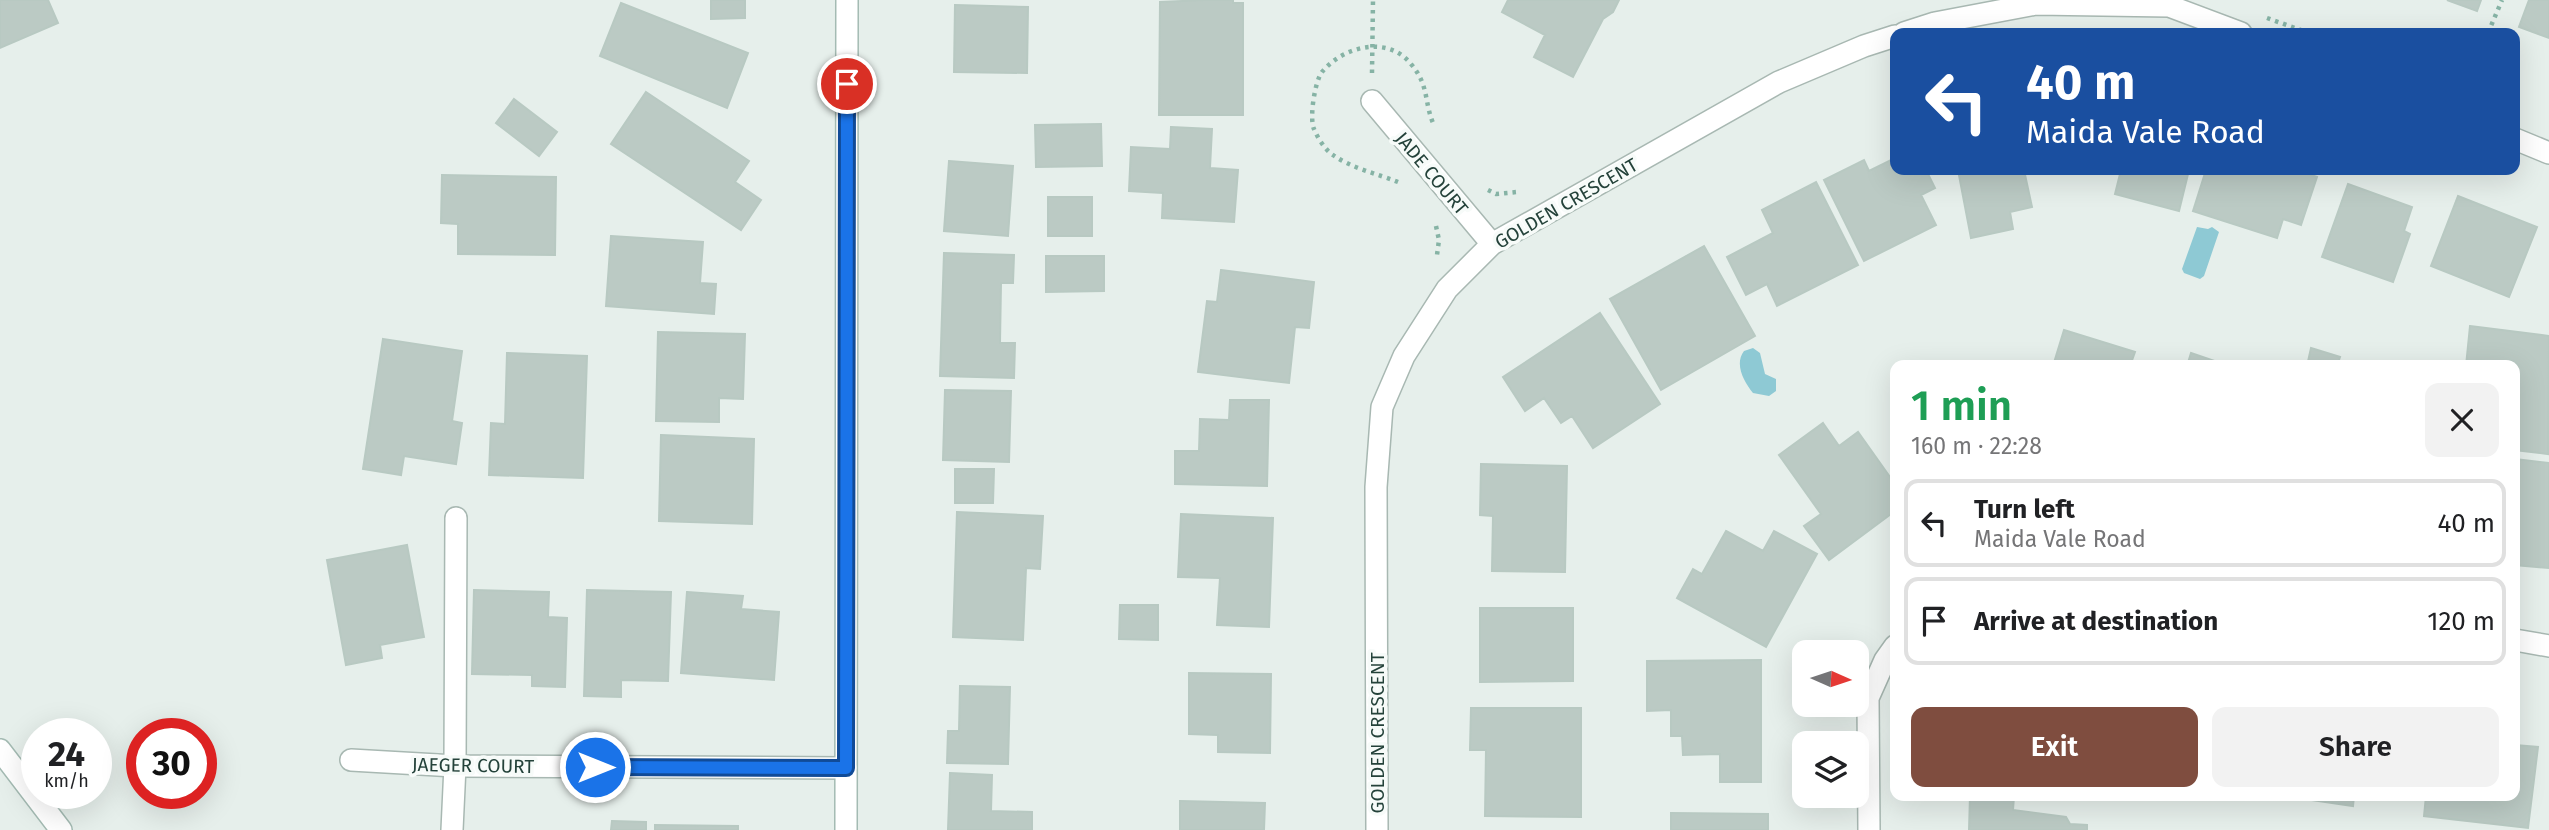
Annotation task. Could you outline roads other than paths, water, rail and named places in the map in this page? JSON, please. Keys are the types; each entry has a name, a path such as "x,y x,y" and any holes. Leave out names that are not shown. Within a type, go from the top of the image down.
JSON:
{"street":[{"path":"846,830 847,0"},
{"path":"1920,28 2036,4 2169,3 2229,28"},
{"name":"GOLDEN CRESCENT","path":"1377,830 1376,487 1382,407 1404,356 1447,289 1492,244 1779,82 1890,38"},
{"name":"JADE COURT","path":"1372,102 1492,244"},
{"path":"2520,141 2549,153"},
{"path":"452,830 455,766 456,518"},
{"path":"2520,641 2549,646"},
{"path":"1869,830 1868,698 1890,653"},
{"path":"0,750 61,830"},
{"name":"JAEGER COURT","path":"351,760 455,766 846,768"}],"water":[{"path":"2197,227 2212,227 2219,232 2204,276 2200,279 2184,273 2182,269"},
{"path":"1753,348 1760,353 1765,374 1776,379 1776,391 1769,396 1753,393 1741,373 1741,356 1744,351"}]}
